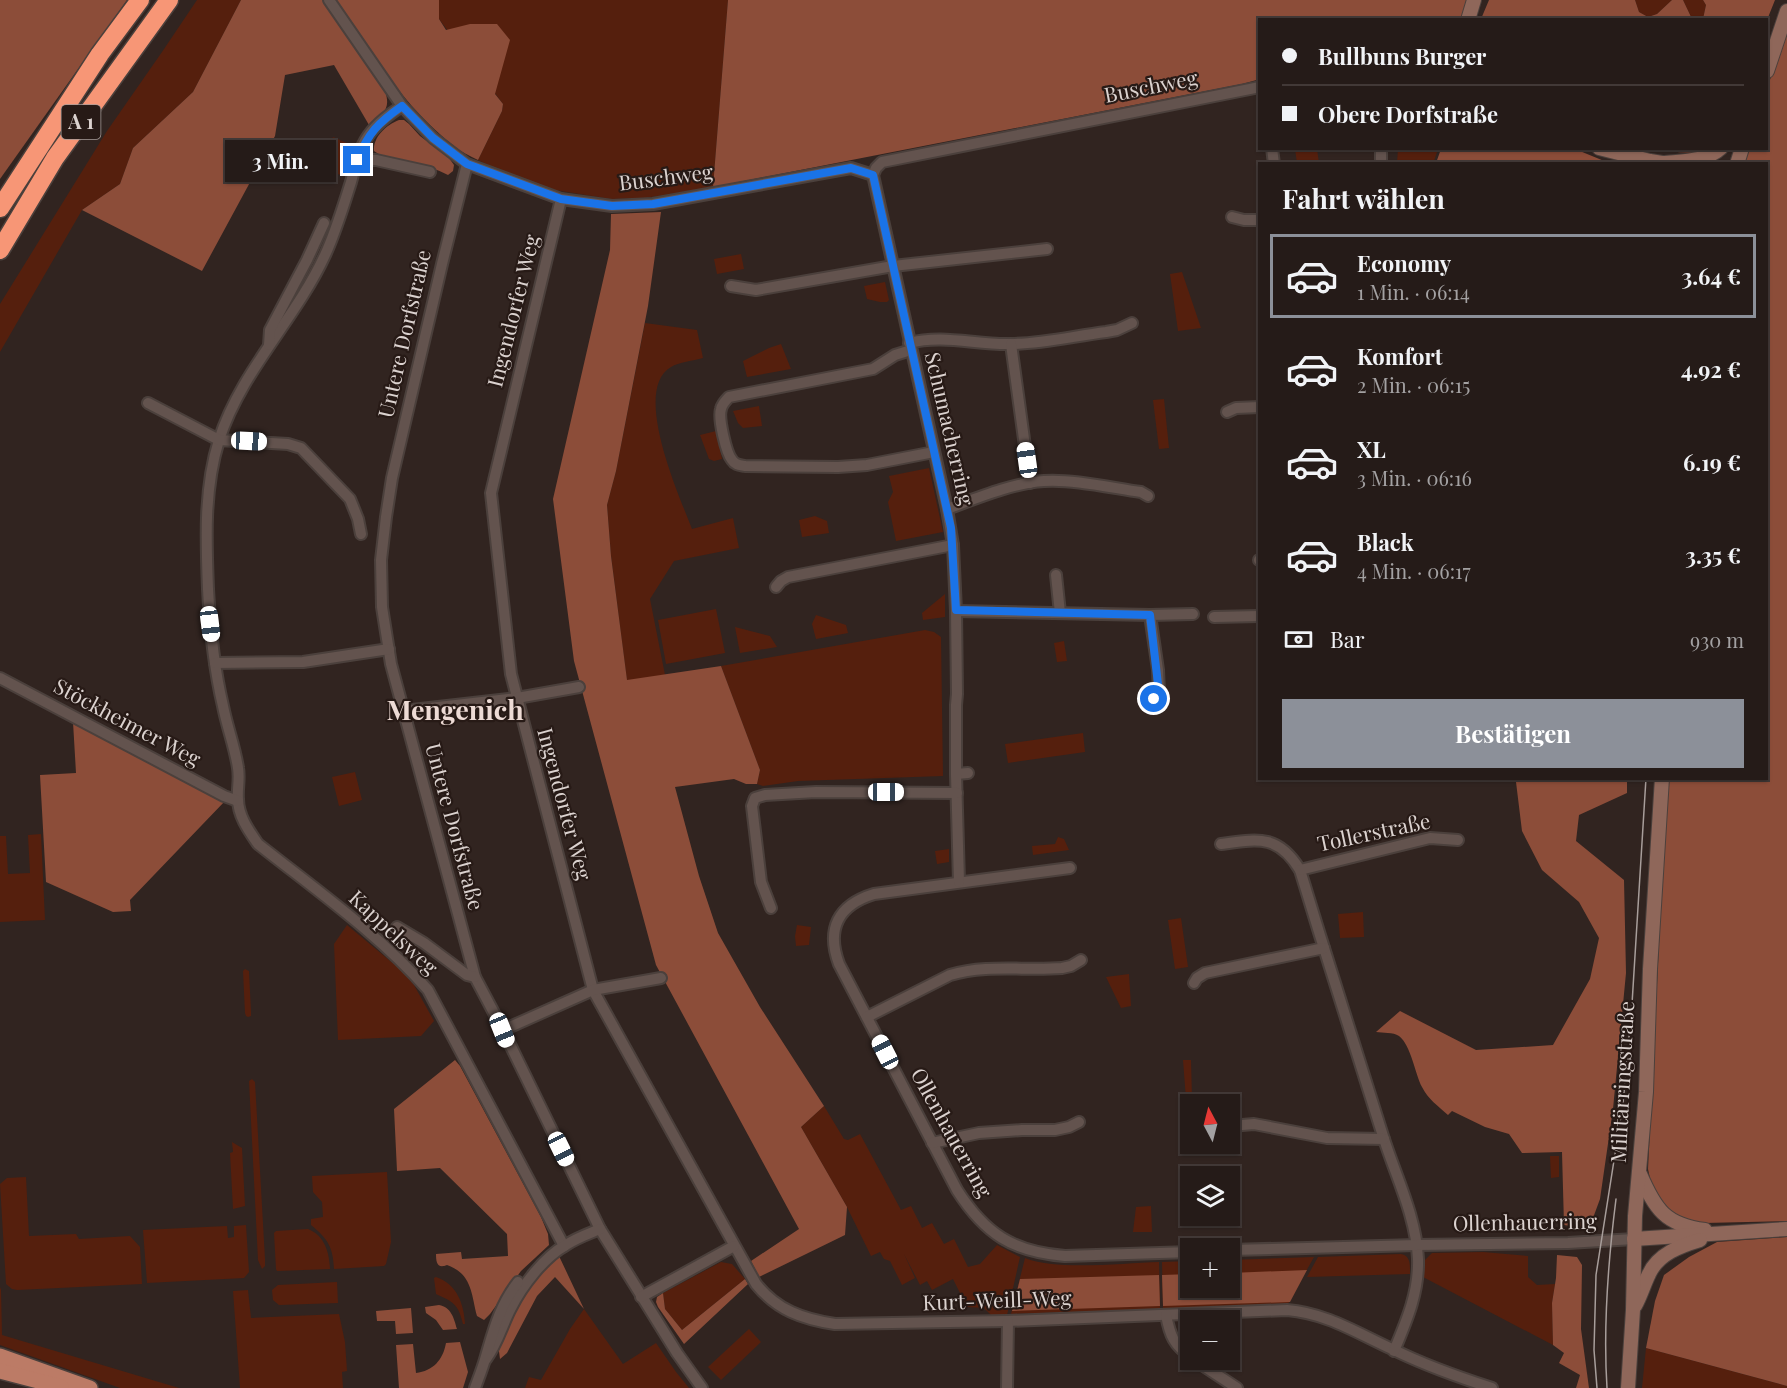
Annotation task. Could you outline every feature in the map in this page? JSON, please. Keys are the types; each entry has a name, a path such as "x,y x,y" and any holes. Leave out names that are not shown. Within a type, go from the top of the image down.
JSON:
{"highway":[{"name":"A 1","path":"0,208 100,54 140,0"},
{"name":"A 1","path":"0,250 55,158 169,0"}],"main road":[{"path":"1469,18 1474,0"},
{"path":"1768,68 1787,11"},
{"path":"1607,150 1658,162"},
{"path":"1675,162 1694,160 1720,150"},
{"name":"Militärringstraße","path":"1628,1388 1633,1310 1634,1239 1646,1092 1650,969 1662,780"},
{"path":"1639,1170 1650,1197 1663,1215 1698,1229 1728,1233"},
{"path":"1634,1239 1787,1229"},
{"path":"1633,1310 1650,1271 1660,1259 1685,1244 1728,1233"},
{"path":"0,1356 90,1388"},
{"path":"0,1371 64,1388"}],"street":[{"name":"Buschweg","path":"329,0 402,106 433,138 467,164 561,199 612,206 653,204 851,168 875,171 882,162 1258,87"},
{"path":"237,801 239,771 223,706 210,624 206,531 210,482 219,440 249,375 301,300 324,256 337,229 357,160 369,134 385,118 402,106"},
{"path":"357,160 376,160 430,172"},
{"name":"Untere Dorfstraße","path":"467,164 390,488 381,560 382,607 388,649 475,977 600,1228 641,1297 702,1388"},
{"name":"Schumacherring","path":"875,171 910,347 947,509 952,544 956,610 956,774 959,882"},
{"name":"Ingendorfer Weg","path":"561,199 491,493 511,674 593,990 734,1246"},
{"path":"1232,217 1258,220"},
{"path":"268,348 270,330 324,223"},
{"path":"731,286 756,290 893,266 1047,249"},
{"path":"934,452 867,465 745,466 736,464 730,459 720,410 729,397 873,369 923,339 940,338 988,344 1011,344 1106,332 1132,323"},
{"path":"1011,344 1030,483"},
{"path":"148,403 219,440 288,444 301,448 350,499 361,534"},
{"path":"1227,412 1236,408 1258,407"},
{"path":"947,509 1030,483 1063,481 1141,492 1148,496"},
{"path":"776,587 788,577 952,544"},
{"path":"1056,575 1060,613"},
{"path":"956,610 1193,614"},
{"path":"1150,615 1159,693 1154,699"},
{"path":"1214,617 1258,616"},
{"path":"215,663 303,662 388,649"},
{"name":"Stöckheimer Weg","path":"0,678 237,801"},
{"path":"403,711 516,698 579,687"},
{"path":"956,774 969,773"},
{"path":"771,908 761,882 753,806 755,798 765,795 816,792 957,793"},
{"name":"Kappelsweg","path":"237,801 247,828 258,844 370,933 428,990 564,1246"},
{"name":"Tollerstraße","path":"1300,870 1430,838 1458,840"},
{"path":"1221,844 1261,840 1282,849 1293,859 1300,870 1384,1139 1414,1227 1418,1270 1415,1294 1394,1351"},
{"name":"Ollenhauerring","path":"1070,868 874,894 854,902 844,910 835,928 834,952 957,1190 970,1210 983,1224 1016,1245 1035,1252 1065,1256 1180,1251"},
{"path":"397,927 424,943 467,975 475,977"},
{"path":"1194,983 1205,973 1324,948"},
{"path":"867,1017 962,971 979,968 1055,968 1071,966 1081,960"},
{"path":"502,1030 593,990 661,978"},
{"path":"932,1143 979,1133 1055,1130 1078,1122"},
{"path":"1240,1125 1254,1124 1327,1138 1384,1139"},
{"path":"476,1388 486,1359 494,1349 521,1288 549,1258 564,1246 600,1228"},
{"name":"Ollenhauerring","path":"1240,1250 1634,1239"},
{"path":"641,1297 734,1246"},
{"name":"Kurt-Weill-Weg","path":"734,1246 756,1284 768,1298 786,1310 810,1320 835,1324 1008,1321 1300,1311 1325,1317 1394,1351 1492,1388"},
{"path":"1166,1315 1172,1339 1180,1349"},
{"path":"1008,1321 1007,1384 1018,1388"},
{"path":"1210,1370 1237,1388"}],"shaded area":[{"path":"0,0 127,0 0,179"},
{"path":"197,0 241,0 193,92 133,148 120,184 82,210 0,352 0,304 107,131"},
{"path":"241,0 323,0 385,90 387,107 369,125 334,65 285,75 275,136 202,271 82,210 120,184 133,148 193,92"},
{"path":"333,0 439,0 439,19 446,30 470,24 497,24 510,40 495,94 503,104 502,111 478,160 457,148 419,114 389,78"},
{"path":"439,0 728,0 713,187 645,198 611,199 555,190 516,178 478,160 502,111 503,104 439,19"},
{"path":"728,0 1468,0 1462,18 1258,18 1258,80 713,187"},
{"path":"1489,0 1635,0 1639,12 1648,17 1657,14 1672,0 1683,0 1692,18 1481,18"},
{"path":"1635,0 1672,0 1657,14 1648,17 1639,12"},
{"path":"1683,0 1703,0 1706,5 1703,18 1692,18"},
{"path":"1703,0 1775,0 1768,18 1703,18 1706,5"},
{"path":"1787,27 1787,1221 1704,1223 1684,1220 1671,1214 1653,1193 1648,1169 1667,780 1768,780 1768,162 1745,162 1749,150 1768,150 1768,86"},
{"path":"399,120 404,120 420,136 449,158 454,165 453,171 448,175 421,164 387,157 374,151 381,132"},
{"path":"333,137 354,146 341,175 317,168"},
{"path":"1295,150 1317,150 1319,162 1297,162"},
{"path":"1398,150 1438,150 1434,162 1397,162"},
{"path":"1441,150 1577,150 1607,162 1436,162"},
{"path":"1662,150 1704,150 1688,153"},
{"path":"661,212 648,306 616,471 607,505 611,556 627,680 721,666 760,770 757,784 746,784 734,779 675,787 699,876 718,933 760,1007 824,1106 801,1127 847,1207 845,1235 759,1277 751,1261 799,1229 656,965 574,661 553,499 610,250 611,214"},
{"path":"741,254 744,269 717,274 714,259"},
{"path":"1182,272 1201,328 1178,331 1170,274"},
{"path":"885,282 889,300 887,302 867,299 864,286"},
{"path":"645,323 697,330 703,358 674,365 660,379 656,398 657,420 670,470 692,529 733,518 739,548 674,561 650,599 665,675 627,681 607,505 616,471"},
{"path":"781,344 791,369 747,377 743,361"},
{"path":"1164,399 1169,448 1159,449 1153,400"},
{"path":"759,406 762,426 743,428 733,411"},
{"path":"716,431 722,459 714,461 709,459 700,435"},
{"path":"929,468 943,532 896,541 888,502 893,492 889,476"},
{"path":"815,516 827,521 829,533 802,537 799,520"},
{"path":"945,594 945,617 923,620 922,613"},
{"path":"716,609 725,653 666,664 658,620"},
{"path":"816,615 846,625 848,633 816,639 812,624"},
{"path":"735,627 770,636 777,647 740,653"},
{"path":"925,630 941,637 943,776 798,781 763,786 757,784 760,770 721,666"},
{"path":"1064,641 1067,661 1057,662 1054,643"},
{"path":"73,722 225,801 130,900 131,911 113,912 46,882 40,775 76,773"},
{"path":"1083,733 1085,752 1008,763 1005,744"},
{"path":"355,772 362,800 339,806 332,777"},
{"path":"1520,780 1627,780 1627,793 1579,815 1576,841 1624,880 1626,973 1613,1109 1600,1199 1588,1225 1580,1227 1564,1225 1562,1152 1522,1153 1509,1134 1485,1127 1452,1111 1448,1115 1424,1091 1403,1040 1394,1034 1376,1032 1400,1011 1476,1050 1553,1045 1590,979 1599,938 1579,902 1542,870 1522,831 1516,782"},
{"path":"41,834 45,920 0,922 0,836 6,836 8,874 30,873 28,835"},
{"path":"1058,837 1064,839 1069,850 1033,855 1032,846 1055,844"},
{"path":"949,849 949,862 937,864 935,851"},
{"path":"1363,912 1364,937 1340,938 1338,914"},
{"path":"1181,918 1188,967 1175,969 1168,920"},
{"path":"347,925 401,970 414,985 434,1021 421,1036 338,1040 334,944"},
{"path":"797,925 811,927 809,945 796,946"},
{"path":"245,969 249,971 251,1016 248,1017 245,1013 243,971"},
{"path":"1129,974 1131,1006 1121,1008 1106,977"},
{"path":"455,1060 541,1217 548,1234 549,1245 521,1271 484,1320 477,1316 466,1279 455,1269 447,1265 439,1265 436,1254 461,1252 462,1259 508,1256 507,1234 440,1168 397,1171 394,1109"},
{"path":"1183,1060 1191,1060 1192,1094 1186,1094"},
{"path":"252,1079 255,1082 265,1259 265,1266 262,1269 258,1260 249,1081"},
{"path":"824,1106 844,1139 848,1140 860,1134 901,1210 911,1206 922,1228 932,1223 944,1244 954,1239 968,1267 980,1264 997,1245 1020,1257 1007,1315 991,1315 984,1308 967,1307 953,1279 932,1290 927,1281 920,1285 904,1254 915,1278 902,1285 890,1261 884,1259 880,1252 871,1256 847,1207 801,1127"},
{"path":"232,1142 242,1148 245,1206 233,1209 230,1153 233,1152"},
{"path":"1550,1156 1559,1156 1559,1177 1551,1178"},
{"path":"387,1172 391,1242 386,1264 334,1269 328,1244 311,1225 311,1219 323,1217 322,1202 313,1192 312,1176"},
{"path":"26,1177 29,1236 76,1234 79,1239 130,1236 140,1247 142,1284 17,1290 6,1284 0,1184 7,1178"},
{"path":"1151,1206 1152,1232 1133,1232 1136,1207"},
{"path":"246,1225 249,1272 244,1278 147,1283 143,1230 227,1226 228,1238 234,1237 234,1226"},
{"path":"308,1229 314,1232 325,1245 330,1269 277,1271 274,1233"},
{"path":"1787,1237 1787,1386 1646,1348 1655,1301 1664,1275 1689,1257 1717,1242"},
{"path":"1483,1252 1528,1256 1528,1277 1537,1285 1555,1284 1552,1303 1553,1345 1423,1277 1424,1261 1432,1253"},
{"path":"1401,1254 1408,1259 1410,1274 1307,1277 1318,1257"},
{"path":"1557,1255 1577,1257 1582,1265 1581,1329 1589,1388 1576,1388 1580,1375 1559,1363 1564,1353 1553,1345 1552,1303"},
{"path":"559,1256 584,1309 555,1277 537,1296 507,1353 500,1359 498,1344 513,1307 542,1268"},
{"path":"1314,1257 1288,1304 1163,1309 1162,1262 1180,1261 1180,1298 1240,1298 1240,1260"},
{"path":"1025,1258 1038,1262 1072,1265 1159,1262 1160,1309 1011,1314"},
{"path":"721,1262 732,1264 745,1279 682,1330 665,1309 663,1293"},
{"path":"1307,1270 1290,1302 1163,1306 1162,1275 1180,1274 1180,1298 1240,1298 1240,1273"},
{"path":"1159,1275 1160,1306 1012,1311 1020,1279"},
{"path":"434,1278 449,1284 458,1296 465,1324 454,1304 436,1294"},
{"path":"745,1279 748,1284 684,1344 656,1302 657,1297 663,1293 665,1309 682,1330"},
{"path":"337,1282 338,1303 279,1305 273,1300 272,1290 278,1285"},
{"path":"0,1287 2,1335 179,1388 120,1388 0,1345"},
{"path":"248,1290 251,1318 339,1314 345,1342 347,1371 342,1372 343,1388 240,1388 233,1291"},
{"path":"439,1305 449,1311 457,1329 443,1330 436,1320 426,1313 425,1307"},
{"path":"411,1308 413,1333 396,1334 395,1321 377,1321 376,1311"},
{"path":"584,1309 623,1364 656,1343 689,1388 525,1388 529,1377 541,1380"},
{"path":"749,1329 761,1342 721,1380 708,1367"},
{"path":"460,1342 468,1372 463,1388 399,1388 396,1345 413,1344 416,1373 436,1364 446,1343"},
{"path":"1646,1348 1787,1386 1787,1388 1642,1388"}],"tram line":[{"path":"1597,1388 1594,1350 1596,1275 1623,1103 1632,1004 1646,780"},
{"path":"1607,1388 1607,1294 1616,1199"}],"district":[{"name":"Mengenich","path":"455,711"}],"route":[{"path":"357,160 369,134 385,118 402,106 433,138 467,164 561,199 612,206 653,204 851,168 873,175 951,528 956,610 1150,615 1158,670 1159,693 1154,699"}]}
